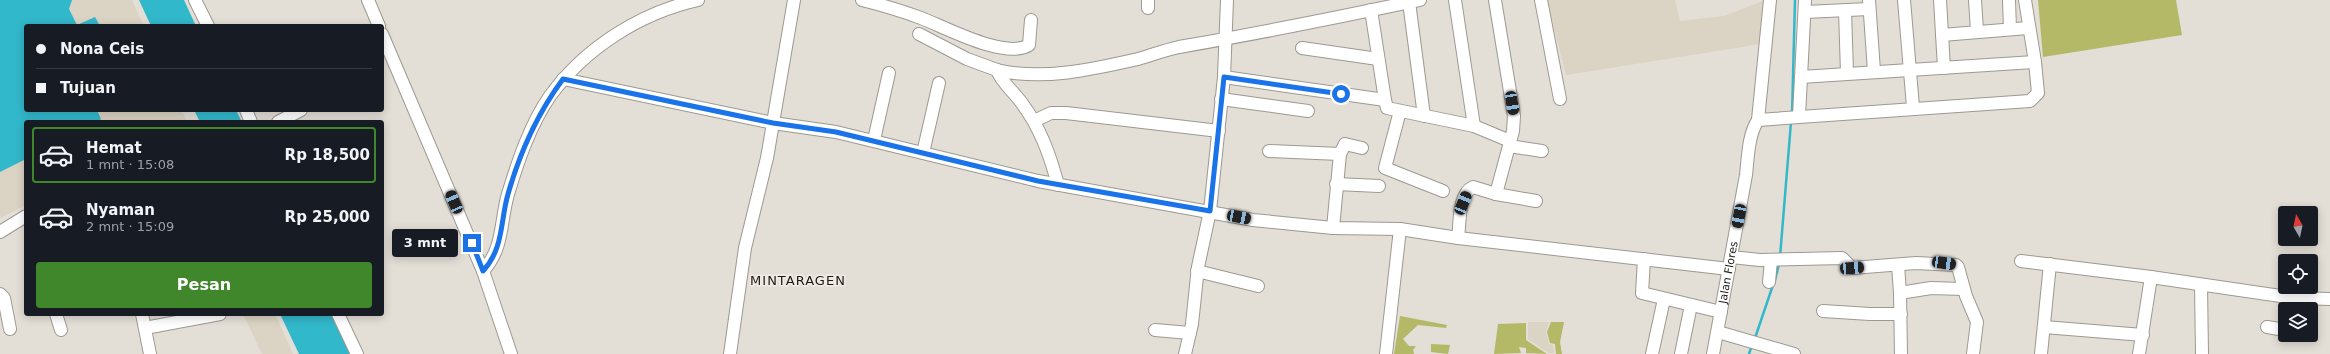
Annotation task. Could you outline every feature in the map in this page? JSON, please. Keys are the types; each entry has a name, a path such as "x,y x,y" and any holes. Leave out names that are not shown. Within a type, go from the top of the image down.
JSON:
{"street":[{"path":"195,0 207,24"},
{"path":"368,0 378,24"},
{"path":"483,271 495,256 506,202 525,145 544,108 563,79 605,41 660,12 698,0"},
{"path":"730,354 744,248 767,158 794,0"},
{"path":"862,0 921,18 991,45 1010,48 1029,45 1031,20"},
{"path":"1185,354 1190,333 1197,271 1210,211 1227,40 1227,0"},
{"path":"1455,0 1474,126"},
{"path":"1495,0 1514,116 1509,144 1496,194"},
{"path":"1541,0 1560,100"},
{"name":"Jalan Flores","path":"1713,354 1752,136 1758,120 1770,0"},
{"path":"1797,117 1801,77 1805,0"},
{"path":"1904,0 1913,108"},
{"path":"1940,0 1944,68"},
{"path":"1975,0 1977,31"},
{"path":"2010,0 2010,30"},
{"path":"1758,120 1782,117 2030,101 2038,93 2035,62 2024,0"},
{"path":"919,34 967,59 997,70 1030,74 1068,72 1136,59 1177,48 1227,40 1415,1 1424,116"},
{"path":"1805,12 1845,11 1869,5 1874,71"},
{"path":"1371,10 1387,108 1474,126 1509,144 1542,151"},
{"path":"1845,11 1847,73"},
{"path":"1942,35 2028,28"},
{"path":"384,39 483,271 511,354"},
{"path":"1302,48 1378,59"},
{"path":"1801,77 1874,71 2035,62"},
{"path":"997,70 1001,80 1021,101 1034,121 1049,153 1058,185"},
{"path":"874,140 889,73"},
{"path":"1224,77 1385,100"},
{"path":"563,79 773,123 836,132 874,140 1058,185 1210,211 1253,220 1333,228 1400,229 1458,238 1644,259 1730,263 1842,258 1852,268 1898,264 1944,263 1956,265 1958,266 1964,289 1977,322 1973,354"},
{"path":"923,153 939,83"},
{"path":"1221,99 1308,111"},
{"path":"1400,111 1385,168 1443,190"},
{"path":"282,120 297,112"},
{"path":"1034,121 1051,113 1066,113 1219,131"},
{"path":"1333,228 1340,154 1345,144 1362,148"},
{"path":"1269,152 1340,154"},
{"path":"1336,184 1380,186"},
{"path":"1458,238 1463,203 1467,192 1473,187 1496,194 1536,201"},
{"path":"0,232 24,217"},
{"path":"1386,354 1400,229"},
{"path":"1644,259 1642,293 1721,312"},
{"path":"1769,282 1776,260"},
{"path":"2021,260 2201,285 2283,302"},
{"path":"1898,264 1901,314 1901,354"},
{"path":"2041,354 2050,264"},
{"path":"1197,271 1258,286"},
{"path":"2139,354 2151,277"},
{"path":"2201,285 2202,354"},
{"path":"1900,293 1931,288 1964,289"},
{"path":"0,294 4,298 10,329"},
{"path":"1652,354 1664,299"},
{"path":"2308,302 2330,299"},
{"path":"1681,354 1691,305"},
{"path":"1823,311 1901,314"},
{"path":"57,316 61,330"},
{"path":"142,316 150,354"},
{"path":"145,328 209,316"},
{"path":"339,316 357,354"},
{"path":"2044,327 2143,335"},
{"path":"2267,327 2278,329"},
{"path":"1154,330 1190,333"},
{"path":"1718,332 1794,354"}],"shaded area":[{"path":"0,0 132,0 143,24 24,24 24,112 183,112 186,120 24,120 24,206 0,218"},
{"path":"1547,0 1675,0 1680,21 1724,16 1763,1 1761,44 1566,75"},
{"path":"244,316 276,316 293,354 262,354"},
{"path":"1528,322 1549,322 1546,332 1549,344 1553,345 1554,353 1549,353 1528,339"}],"green space":[{"path":"2038,0 2176,0 2182,35 2043,57"},
{"path":"1400,316 1447,325 1446,328 1418,325 1403,339 1409,346 1416,346 1413,350 1414,354 1394,354"},
{"path":"1551,322 1564,322 1560,342 1562,354 1556,354 1555,344 1550,343 1547,332"},
{"path":"1526,323 1526,340 1547,354 1526,353 1526,348 1519,347 1521,353 1494,354 1498,324"},
{"path":"1431,344 1450,345 1448,354 1431,352"}],"water":[{"path":"0,0 72,0 69,9 76,24 24,24 24,112 98,112 101,119 24,120 24,160 0,172"},
{"path":"139,0 184,0 195,24 150,24"},
{"path":"95,17 99,24 79,24"},
{"path":"195,112 237,112 241,120 199,120"},
{"path":"281,316 335,316 354,354 299,354"}],"waterway":[{"path":"1792,115 1795,0"},
{"path":"1780,257 1791,122"},
{"path":"1775,280 1779,264"},
{"path":"1755,338 1773,285"},
{"path":"1749,354 1752,345"}],"district":[{"name":"MINTARAGEN","path":"798,280"}],"route":[{"path":"472,243 483,271 495,256 506,202 525,145 537,118 563,79 773,123 803,126 874,140 1038,181 1210,211 1224,77 1341,94"}]}
